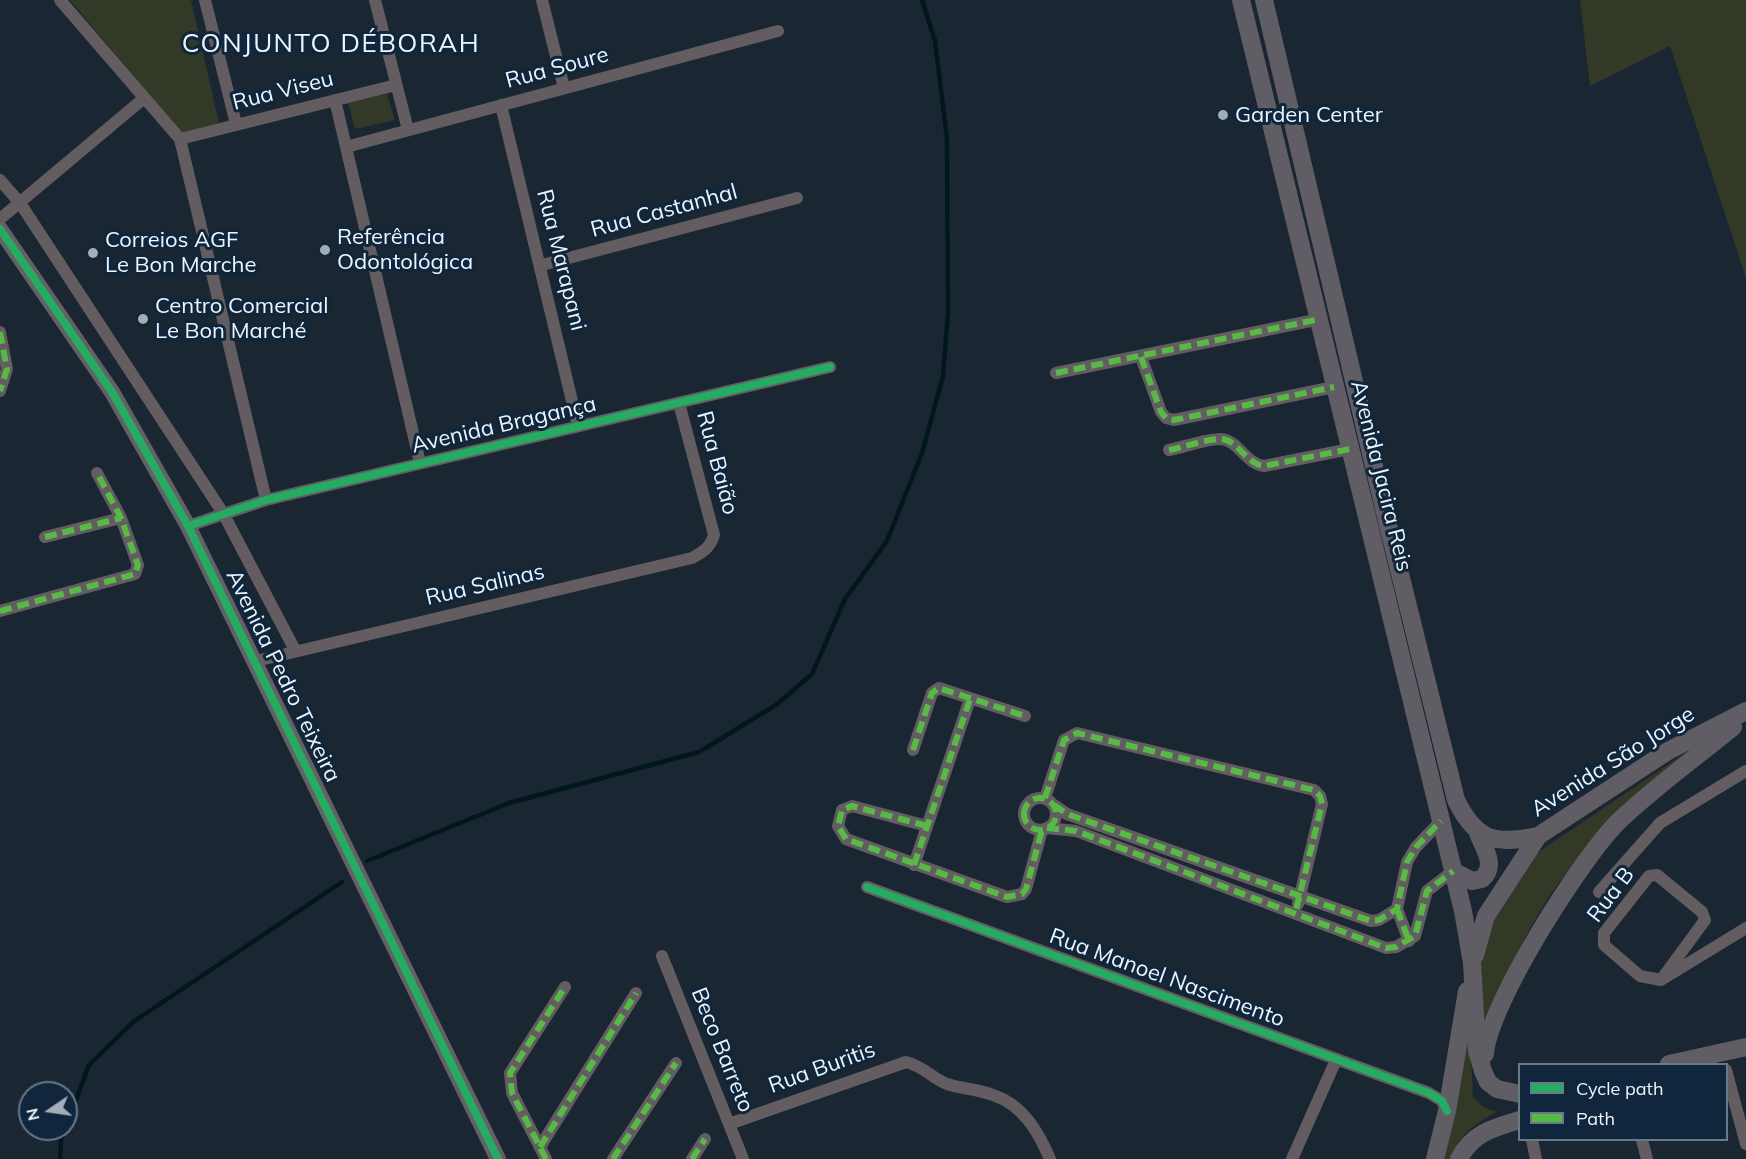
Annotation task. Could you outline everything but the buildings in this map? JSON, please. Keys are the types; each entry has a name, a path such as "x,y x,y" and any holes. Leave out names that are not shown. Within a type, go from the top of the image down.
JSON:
{"main road":[{"name":"Avenida Jacira Reis","path":"1241,0 1441,821 1473,963"},
{"name":"Avenida Jacira Reis","path":"1264,0 1450,781 1463,815 1478,833 1491,868 1482,879 1472,881 1453,871"},
{"name":"Avenida São Jorge","path":"1435,1159 1447,1111 1473,963 1486,915 1538,836 1668,751 1746,711"},
{"path":"1518,1094 1497,1089 1488,1082 1483,1071 1485,1040 1505,992 1581,868 1619,821 1746,716"},
{"path":"1478,833 1505,840 1538,836"},
{"name":"Avenida São Jorge","path":"1473,963 1477,1051 1483,1071"},
{"path":"1678,1063 1746,1047"},
{"path":"1728,1065 1746,1058"},
{"path":"1459,1159 1476,1136 1518,1121"}],"street":[{"path":"60,0 143,99 180,139 266,500"},
{"path":"205,0 236,124"},
{"path":"375,0 408,130"},
{"path":"542,0 564,88"},
{"name":"Rua Soure","path":"346,147 778,31"},
{"name":"Rua Viseu","path":"180,139 396,85"},
{"path":"0,219 143,99"},
{"path":"335,100 420,463"},
{"name":"Rua Marapani","path":"501,105 542,265 579,426"},
{"name":"Avenida Pedro Teixeira","path":"0,180 20,203 223,513 295,650"},
{"name":"Rua Castanhal","path":"542,265 797,198"},
{"name":"Avenida Pedro Teixeira","path":"0,229 112,392 188,526 498,1159"},
{"path":"1056,373 1320,319"},
{"path":"0,332 6,353 7,369 0,391"},
{"path":"1141,357 1161,412 1166,418 1174,420 1334,387"},
{"name":"Avenida Bragança","path":"188,526 266,500 830,366"},
{"name":"Rua Baião","path":"679,402 714,535"},
{"path":"1169,450 1221,439 1229,442 1256,466 1264,466 1350,448"},
{"path":"0,611 135,574 138,565 121,518 97,473"},
{"path":"45,537 121,518"},
{"name":"Rua Salinas","path":"256,661 692,558 711,544 714,535"},
{"path":"913,750 936,689 1025,716"},
{"path":"914,865 970,699"},
{"path":"927,826 852,806 842,810 838,826 846,839 1007,897 1015,897 1026,889 1045,829 1055,820 1050,802 1064,740 1069,735 1077,733 1314,790 1320,796 1322,804 1295,914"},
{"path":"1599,892 1660,823 1746,771"},
{"path":"1397,909 1379,920 1371,921 1300,898 1066,814 1050,802 1030,800 1024,814 1028,824 1045,829 1076,831 1386,948 1409,941 1418,929 1427,891 1453,871"},
{"path":"1409,941 1397,909 1407,862 1416,847 1441,821"},
{"name":"Rua B","path":"1656,875 1702,912 1705,920 1661,980 1640,976 1604,945 1604,933 1649,876 1656,875"},
{"name":"Rua Manoel Nascimento","path":"867,887 1437,1096 1447,1111"},
{"path":"1661,980 1746,928"},
{"name":"Beco Barreto","path":"662,956 743,1159"},
{"path":"546,1159 512,1093 510,1072 565,987"},
{"path":"540,1147 636,993"},
{"path":"1292,1159 1336,1060"},
{"name":"Rua Buritis","path":"729,1124 906,1062 916,1065 950,1085 993,1095 1010,1103 1027,1117 1041,1137 1050,1159"},
{"path":"613,1159 676,1063"},
{"path":"1728,1080 1746,1144"},
{"path":"692,1159 705,1139"},
{"path":"1532,1141 1536,1159"},
{"path":"1642,1141 1647,1159"}],"green space":[{"path":"70,0 191,0 219,123 181,133"},
{"path":"1580,0 1746,0 1746,278 1670,46 1590,86"},
{"path":"387,94 395,120 355,129 348,103"},
{"path":"1694,747 1597,840 1561,880 1527,934 1510,968 1482,1041 1479,971 1485,944 1494,920 1537,853"},
{"path":"1469,1019 1473,1097 1483,1107 1497,1112 1463,1136 1452,1159 1441,1159"}],"waterway":[{"path":"367,861 509,803 699,752 776,705 812,674 845,599 887,541 922,453 943,376 948,313 947,139 935,41 922,0"},
{"path":"78,1094 89,1065 133,1022 342,882"},
{"path":"60,1159 61,1141"}],"marked path":[{"path":"1056,373 1320,319"},
{"path":"0,332 7,369 0,391"},
{"path":"1141,357 1161,412 1166,418 1174,420 1334,387"},
{"path":"1169,450 1215,439 1227,440 1252,461 1264,466 1350,449"},
{"path":"0,611 135,574 138,565 121,518 97,473"},
{"path":"45,537 121,518"},
{"path":"913,750 932,693 939,688 1025,716"},
{"path":"914,865 970,699"},
{"path":"1045,798 1064,740 1077,733 1314,790 1320,796 1322,804 1295,914"},
{"path":"1040,798 1051,803 1056,814 1051,825 1040,830 1029,825 1024,814 1029,803 1040,798"},
{"path":"1054,805 1067,814 1371,921 1379,920 1397,909 1407,862 1416,847 1441,821"},
{"path":"927,826 852,806 842,810 838,826 846,839 1007,897 1022,894 1026,889 1042,830"},
{"path":"1047,828 1076,831 1386,948 1396,947 1415,936 1427,891 1453,871"},
{"path":"1397,909 1409,941"},
{"path":"546,1159 512,1093 510,1073 565,987"},
{"path":"540,1147 636,993"},
{"path":"613,1159 676,1063"},
{"path":"692,1159 705,1139"}],"cycle path":[{"path":"0,229 112,392 188,526 498,1159"},
{"path":"188,526 266,500 830,367"},
{"path":"867,887 1429,1093 1442,1101 1447,1111"}],"place":[{"name":"Garden Center","path":"1223,115"},
{"name":"Referência Odontológica","path":"325,250"},
{"name":"Correios AGF Le Bon Marche","path":"93,253"},
{"name":"Centro Comercial Le Bon Marché","path":"143,319"}],"district":[{"name":"CONJUNTO DÉBORAH","path":"331,44"}]}
